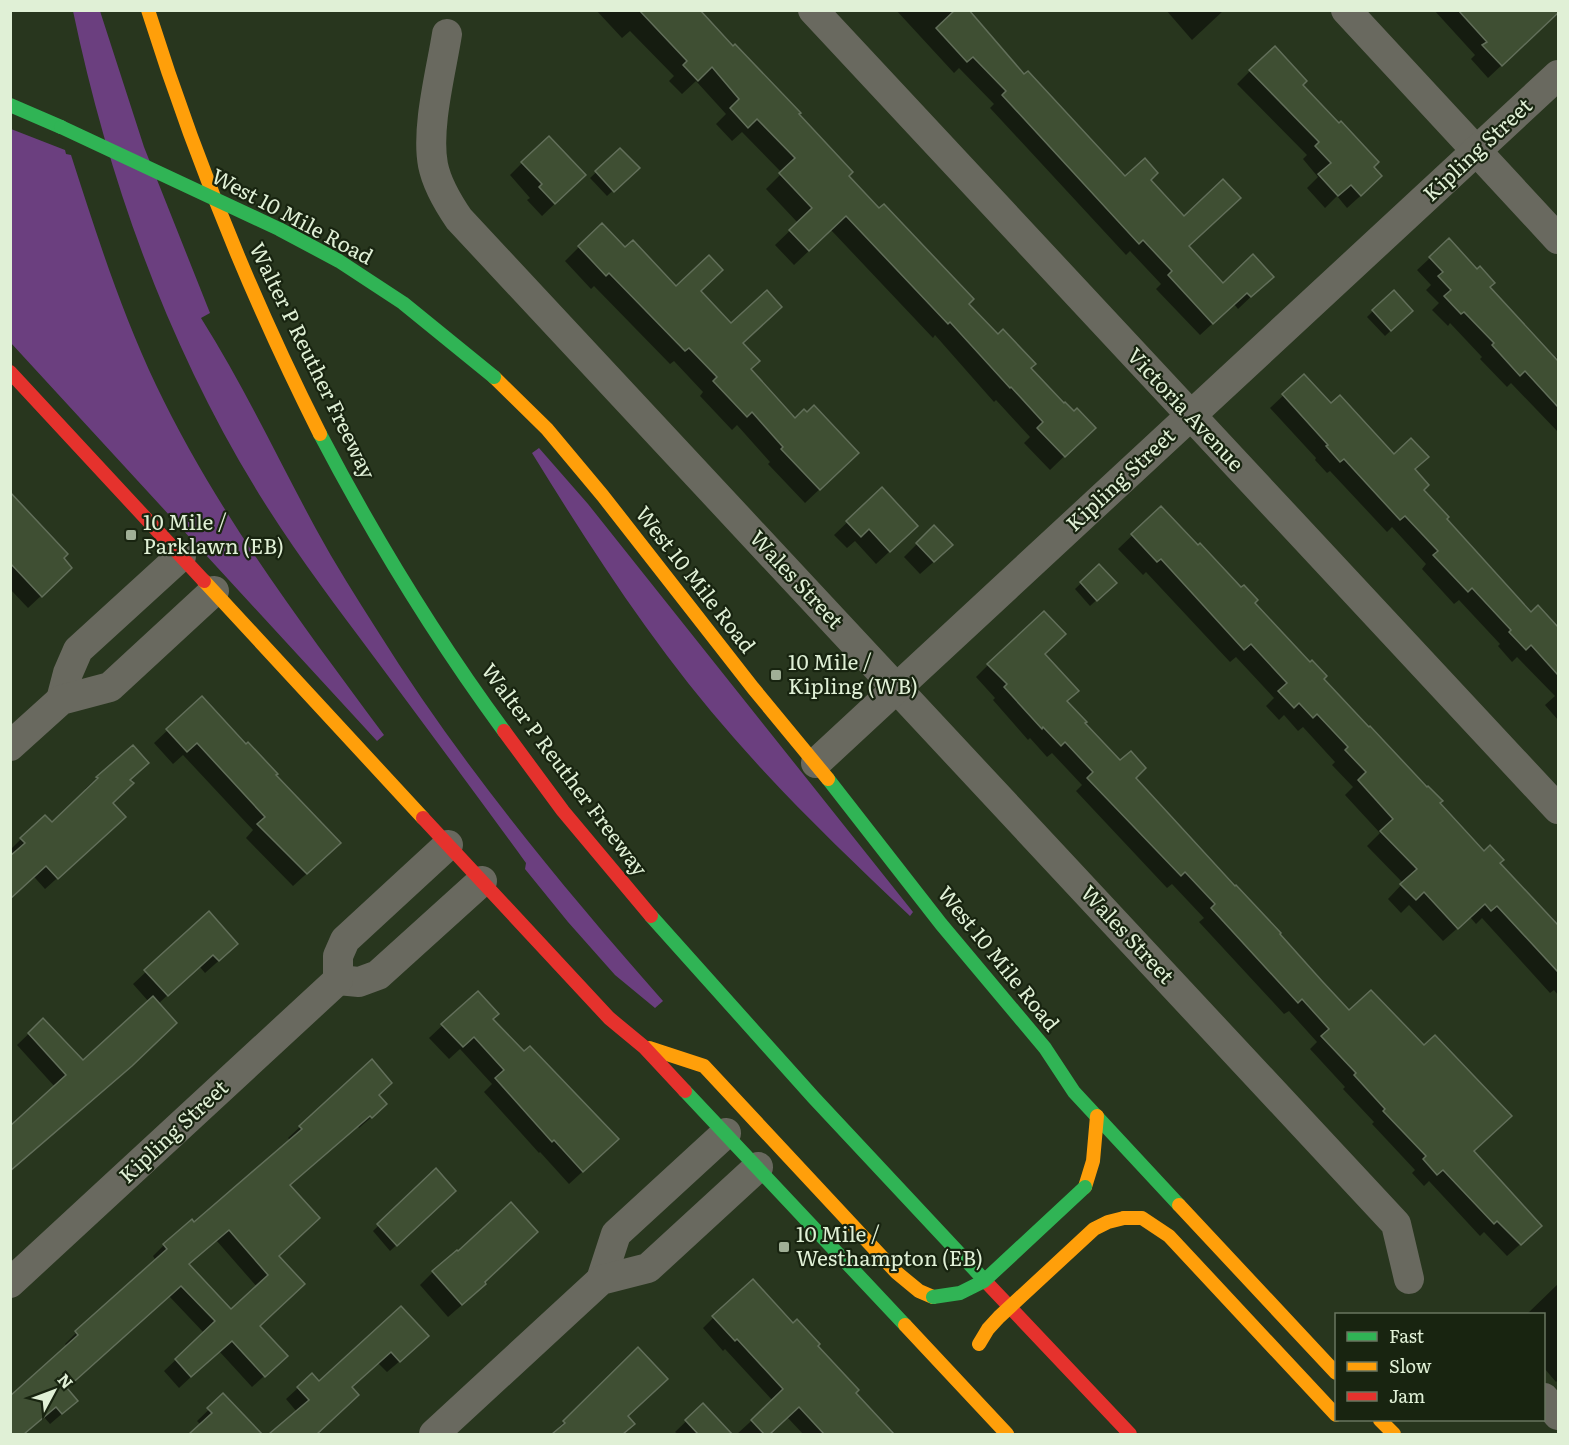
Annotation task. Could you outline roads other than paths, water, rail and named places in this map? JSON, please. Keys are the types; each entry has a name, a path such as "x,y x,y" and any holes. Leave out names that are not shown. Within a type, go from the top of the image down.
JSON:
{"main road":[{"name":"Walter P Reuther Freeway","path":"148,10 190,138 226,233 262,316 305,405 343,476 432,627 479,696 536,776 660,928 829,1113 1130,1434"},
{"name":"West 10 Mile Road","path":"10,105 279,229 339,261 403,303 494,377 547,429 603,496 941,924 1045,1048 1074,1092 1335,1372"},
{"path":"10,111 61,127"},
{"path":"10,372 609,1018 644,1047 1007,1434"},
{"path":"644,1047 704,1066 896,1272 919,1291 933,1297 954,1296 984,1281 1085,1187 1093,1161 1097,1116"},
{"path":"978,1348 999,1317 1094,1229 1124,1218 1142,1218 1169,1236 1335,1414"},
{"path":"971,1376 972,1397"},
{"path":"1382,1421 1394,1434"}],"street":[{"name":"Victoria Avenue","path":"813,10 1558,809"},
{"path":"1346,10 1558,238"},
{"name":"Wales Street","path":"447,34 431,134 433,164 446,201 459,219 1396,1224 1409,1279"},
{"name":"Kipling Street","path":"816,763 1558,75"},
{"path":"61,700 68,673 78,650 181,556"},
{"path":"10,746 61,700 110,687 214,591"},
{"path":"448,845 345,940 339,956 338,980 359,982 378,975 482,881"},
{"name":"Kipling Street","path":"10,1283 338,980"},
{"path":"601,1280 616,1234 726,1133"},
{"path":"434,1434 601,1280 648,1268 758,1167"},
{"path":"1545,1399 1558,1415"}],"place":[{"name":"10 Mile / Parklawn (EB)","path":"131,535"},
{"name":"10 Mile / Kipling (WB)","path":"776,675"},
{"name":"10 Mile / Westhampton (EB)","path":"784,1247"}]}
